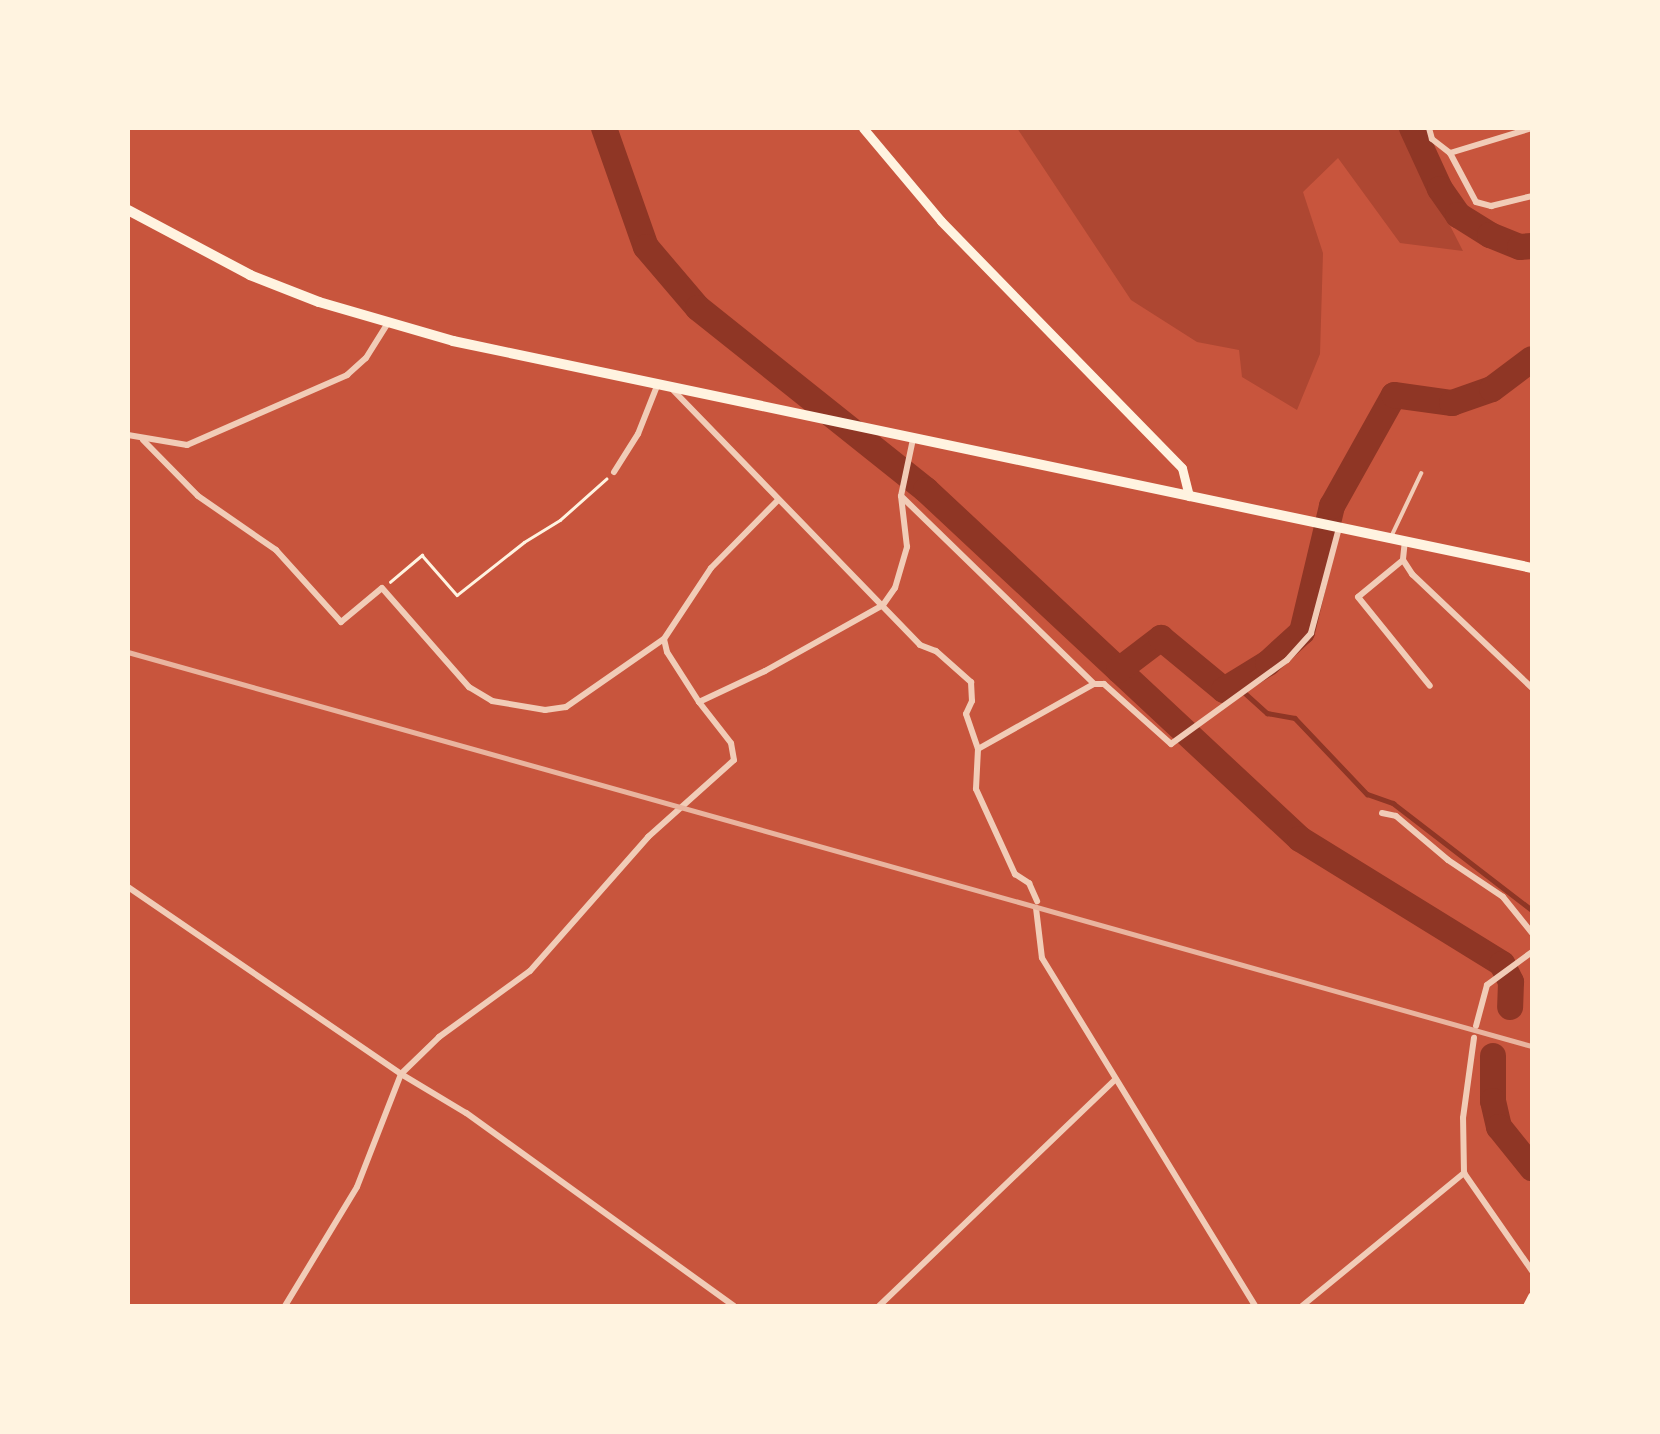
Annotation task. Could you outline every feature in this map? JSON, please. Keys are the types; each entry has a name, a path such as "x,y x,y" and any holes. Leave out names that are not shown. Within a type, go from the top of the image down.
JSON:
{"highway":[{"path":"128,210 250,275 387,324 673,390 1338,525 1532,568"}],"main road":[{"path":"863,128 941,221 1182,468 1189,496"},
{"path":"1527,1306 1532,1296"}],"street":[{"path":"1429,128 1432,139 1450,153 1476,202 1491,206 1532,196"},
{"path":"1450,153 1532,128"},
{"path":"128,435 144,440 187,445 347,375 366,358 387,324"},
{"path":"614,472 638,434 657,386"},
{"path":"673,390 920,645 936,651 971,682 972,701 966,714 978,749 975,789 1014,874 1030,883 1036,904 1042,958 1114,1082 1255,1306"},
{"path":"699,702 765,671 883,605 895,588 906,547 901,496 913,439"},
{"path":"144,440 198,496 276,550 341,622 382,588 469,687 492,701 545,710 566,707 664,639 711,568 778,500"},
{"path":"901,496 1094,684"},
{"path":"978,749 1094,684 1104,684 1171,744 1287,660 1311,633 1338,525"},
{"path":"1405,540 1403,560 1421,584 1532,688"},
{"path":"1403,560 1358,597 1430,686"},
{"path":"285,1306 356,1187 401,1074 439,1037 530,971 648,837 734,760 731,743 699,702 667,652 664,639"},
{"path":"1382,813 1396,816 1448,860 1503,897 1532,933"},
{"path":"128,887 227,960 401,1074 466,1113 734,1306"},
{"path":"1476,1026 1487,985 1516,967 1532,952"},
{"path":"1474,1038 1463,1118 1464,1172 1532,1271"},
{"path":"879,1306 1114,1082"},
{"path":"1302,1306 1464,1172"}],"lane":[{"path":"1391,537 1421,474"}],"path":[{"path":"382,588 422,555 457,595 524,542 560,520 614,472"}],"shaded area":[{"path":"1017,128 1400,128 1463,251 1400,243 1338,158 1303,192 1323,253 1320,354 1297,410 1242,377 1239,350 1197,342 1131,300"}],"waterway":[{"path":"604,128 646,247 698,308 926,490 1300,839 1502,964 1511,982 1510,1007"},
{"path":"1412,128 1440,189 1458,215 1490,235 1520,247 1532,246"},
{"path":"1119,670 1161,638 1224,690 1268,663 1302,632 1332,506 1394,395 1452,403 1492,389 1532,359"},
{"path":"1236,685 1267,713 1295,718 1367,794 1393,803 1532,910"},
{"path":"1493,1056 1493,1101 1499,1127 1532,1168"}],"railway":[{"path":"128,652 1532,1046"}]}
